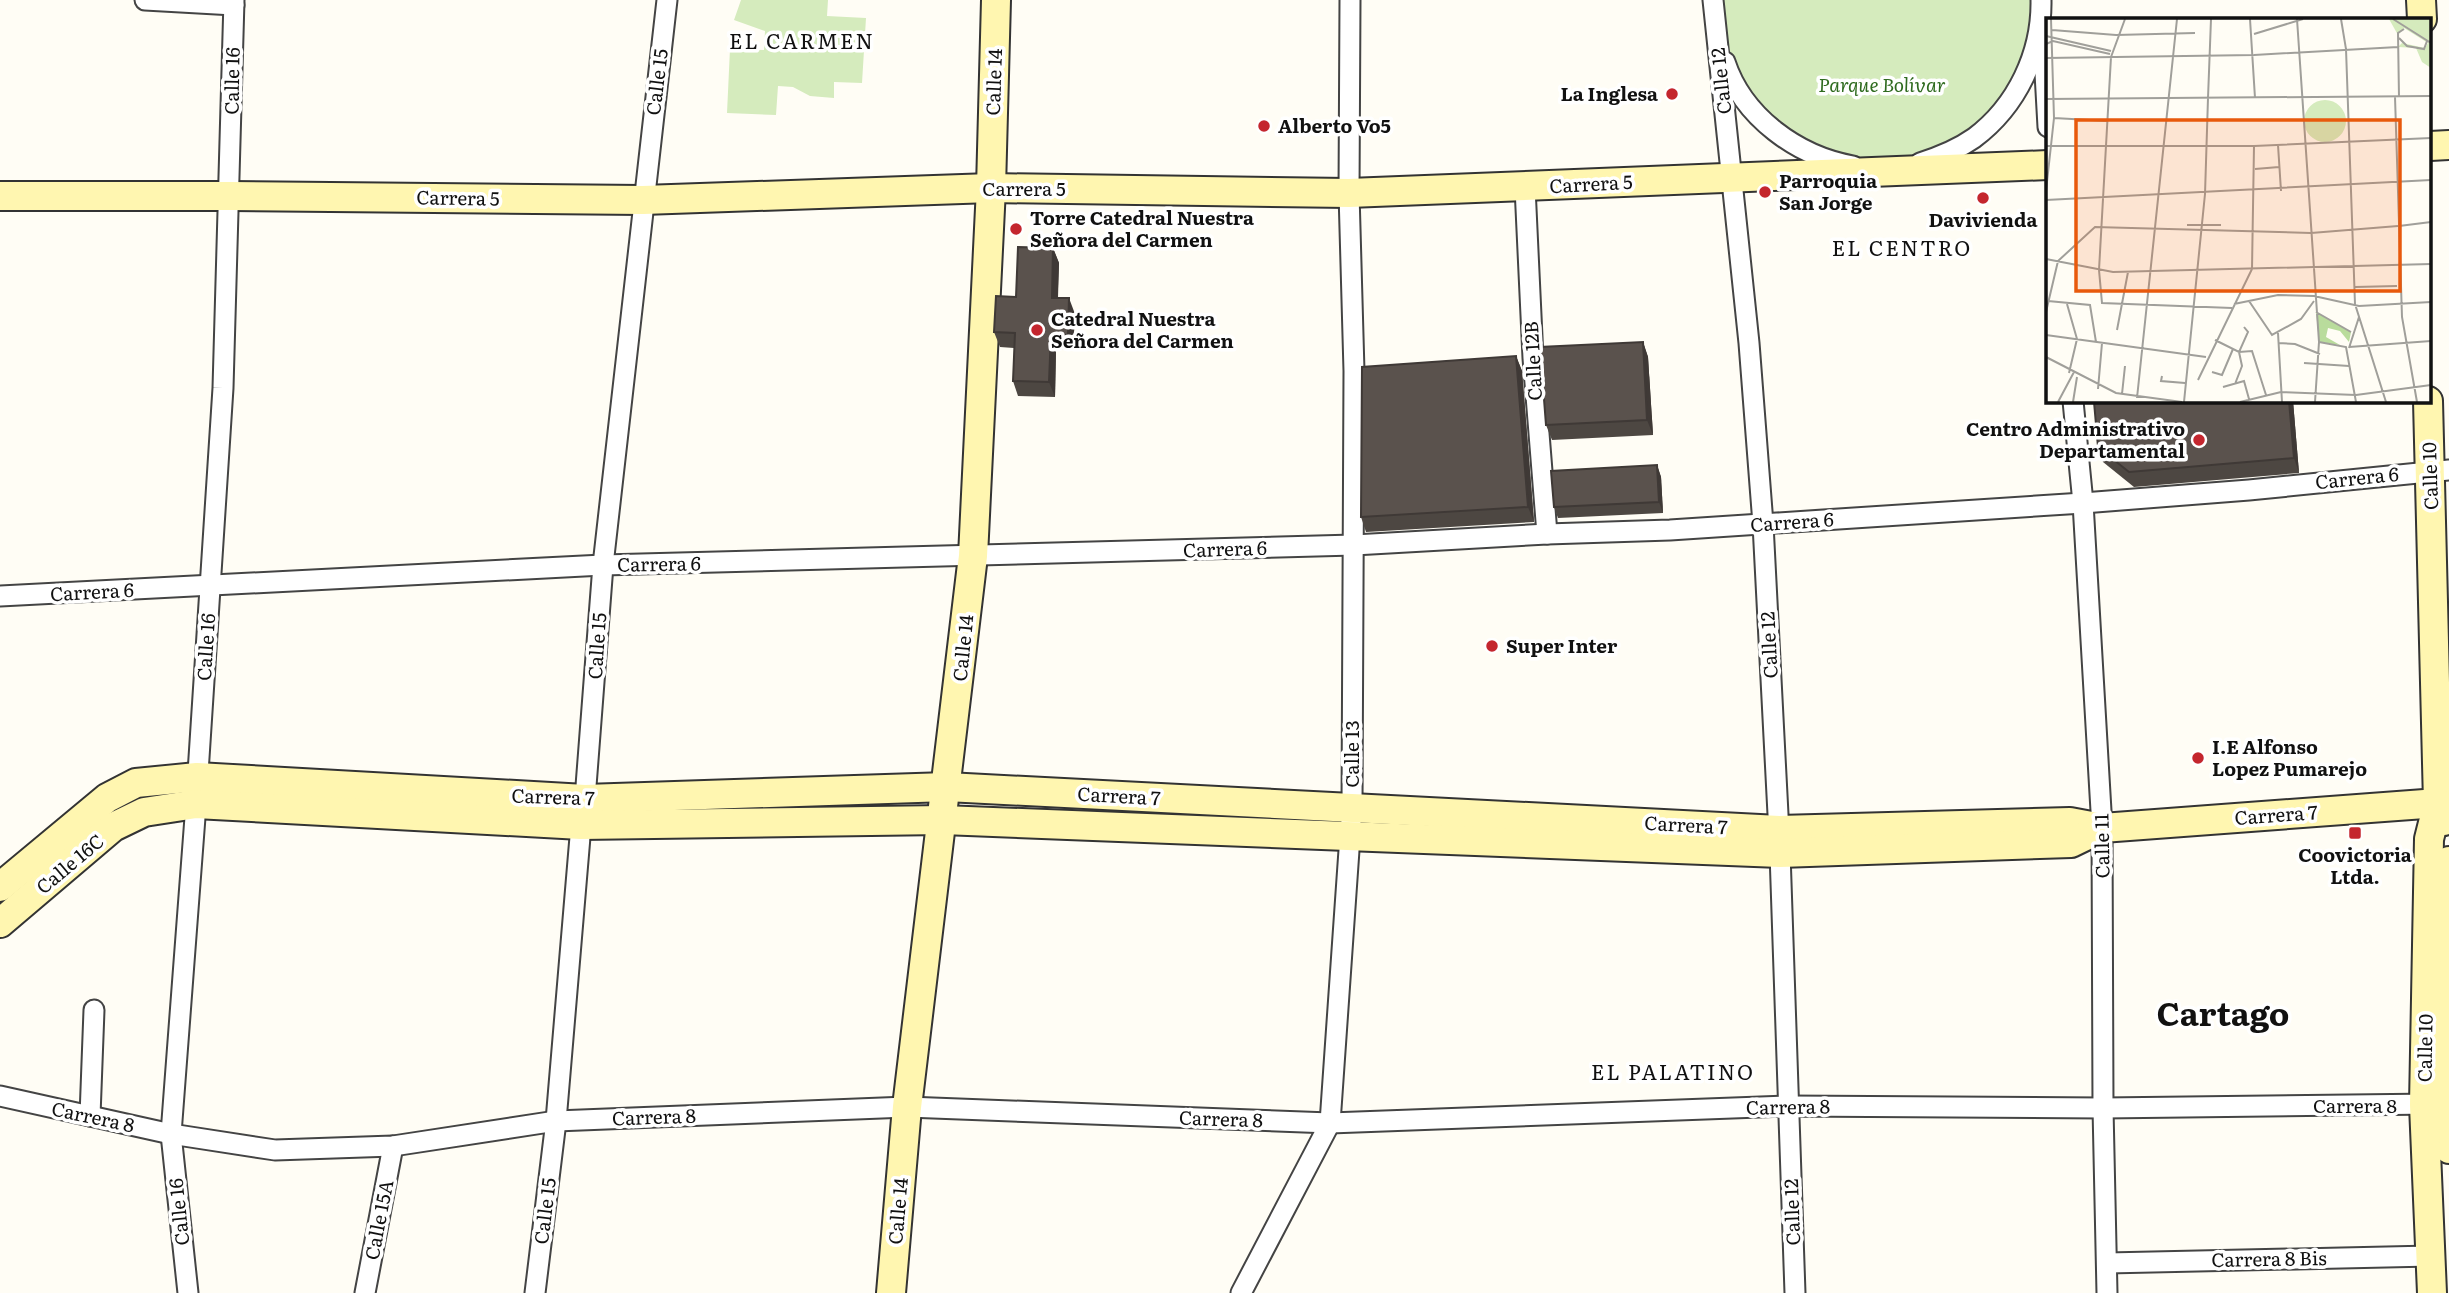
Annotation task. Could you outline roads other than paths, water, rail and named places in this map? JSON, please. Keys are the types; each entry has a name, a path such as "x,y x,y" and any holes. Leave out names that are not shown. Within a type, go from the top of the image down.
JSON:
{"main road":[{"name":"Calle 14","path":"891,1293 907,1107 973,556 991,188 996,0"},
{"path":"2421,0 2422,18"},
{"name":"Carrera 5","path":"0,196 643,200 991,188 1349,193 2046,165"},
{"name":"Calle 10","path":"2428,402 2440,470 2444,802 2449,837"},
{"name":"Carrera 7","path":"136,783 197,790 583,812 943,820 1351,836 1780,842 2071,843 2102,828 2444,802"},
{"name":"Calle 16C","path":"0,887 107,798 136,783"},
{"name":"Carrera 7","path":"583,812 947,787 1352,807 1780,842"},
{"name":"Carrera 7","path":"144,812 197,790"},
{"name":"Calle 10","path":"2444,802 2429,839 2440,1103 2449,1149"},
{"name":"Calle 16C","path":"0,923 113,827 144,812"},
{"name":"Calle 10","path":"2432,1293 2431,1256 2449,861"}],"street":[{"path":"145,0 234,2"},
{"name":"Calle 15","path":"535,1293 556,1121 603,565 667,0"},
{"name":"Calle 13","path":"1241,1293 1330,1123 1351,836 1354,545 1361,370 1349,193 1350,0"},
{"path":"2041,1 2046,91"},
{"path":"1714,6 1727,68 1739,92 1774,131 1815,156 1886,172 1947,153 1974,138 1997,117 2017,92 2030,64 2038,34 2041,1"},
{"name":"Calle 16","path":"188,1293 171,1134 223,388 234,2"},
{"name":"Calle 12","path":"1714,6 1749,343 1763,524 1780,842 1795,1293"},
{"name":"Calle 12B","path":"1525,187 1526,359 1547,534"},
{"name":"Calle 11","path":"2073,402 2083,503 2102,828 2107,1293"},
{"name":"Carrera 6","path":"0,596 603,565 1354,545 1670,530 2083,503 2249,490 2440,470"},
{"path":"90,1116 94,1010"},
{"name":"Carrera 8","path":"0,1096 171,1134 275,1150 393,1146 556,1121 907,1107 1330,1123 1787,1106 2104,1108 2440,1103"},
{"name":"Calle 15A","path":"365,1293 393,1146"},
{"name":"Carrera 8 Bis","path":"2107,1263 2431,1256"}],"place":[{"name":"La Inglesa","path":"1672,94"},
{"name":"Alberto Vo5","path":"1264,126"},
{"name":"Parroquia San Jorge","path":"1765,192"},
{"name":"Davivienda","path":"1983,198"},
{"name":"Torre Catedral Nuestra Señora del Carmen","path":"1016,229"},
{"name":"Catedral Nuestra Señora del Carmen","path":"1037,330"},
{"name":"Centro Administrativo Departamental","path":"2199,440"},
{"name":"Super Inter","path":"1492,646"},
{"name":"I.E Alfonso Lopez Pumarejo","path":"2198,758"},
{"name":"Coovictoria Ltda.","path":"2355,833"}],"district":[{"name":"EL CARMEN","path":"802,42"},
{"name":"EL CENTRO","path":"1902,249"},
{"name":"Cartago","path":"2223,1014"},
{"name":"EL PALATINO","path":"1673,1073"}],"park label":[{"name":"Parque Bolívar","path":"1882,85"}]}
